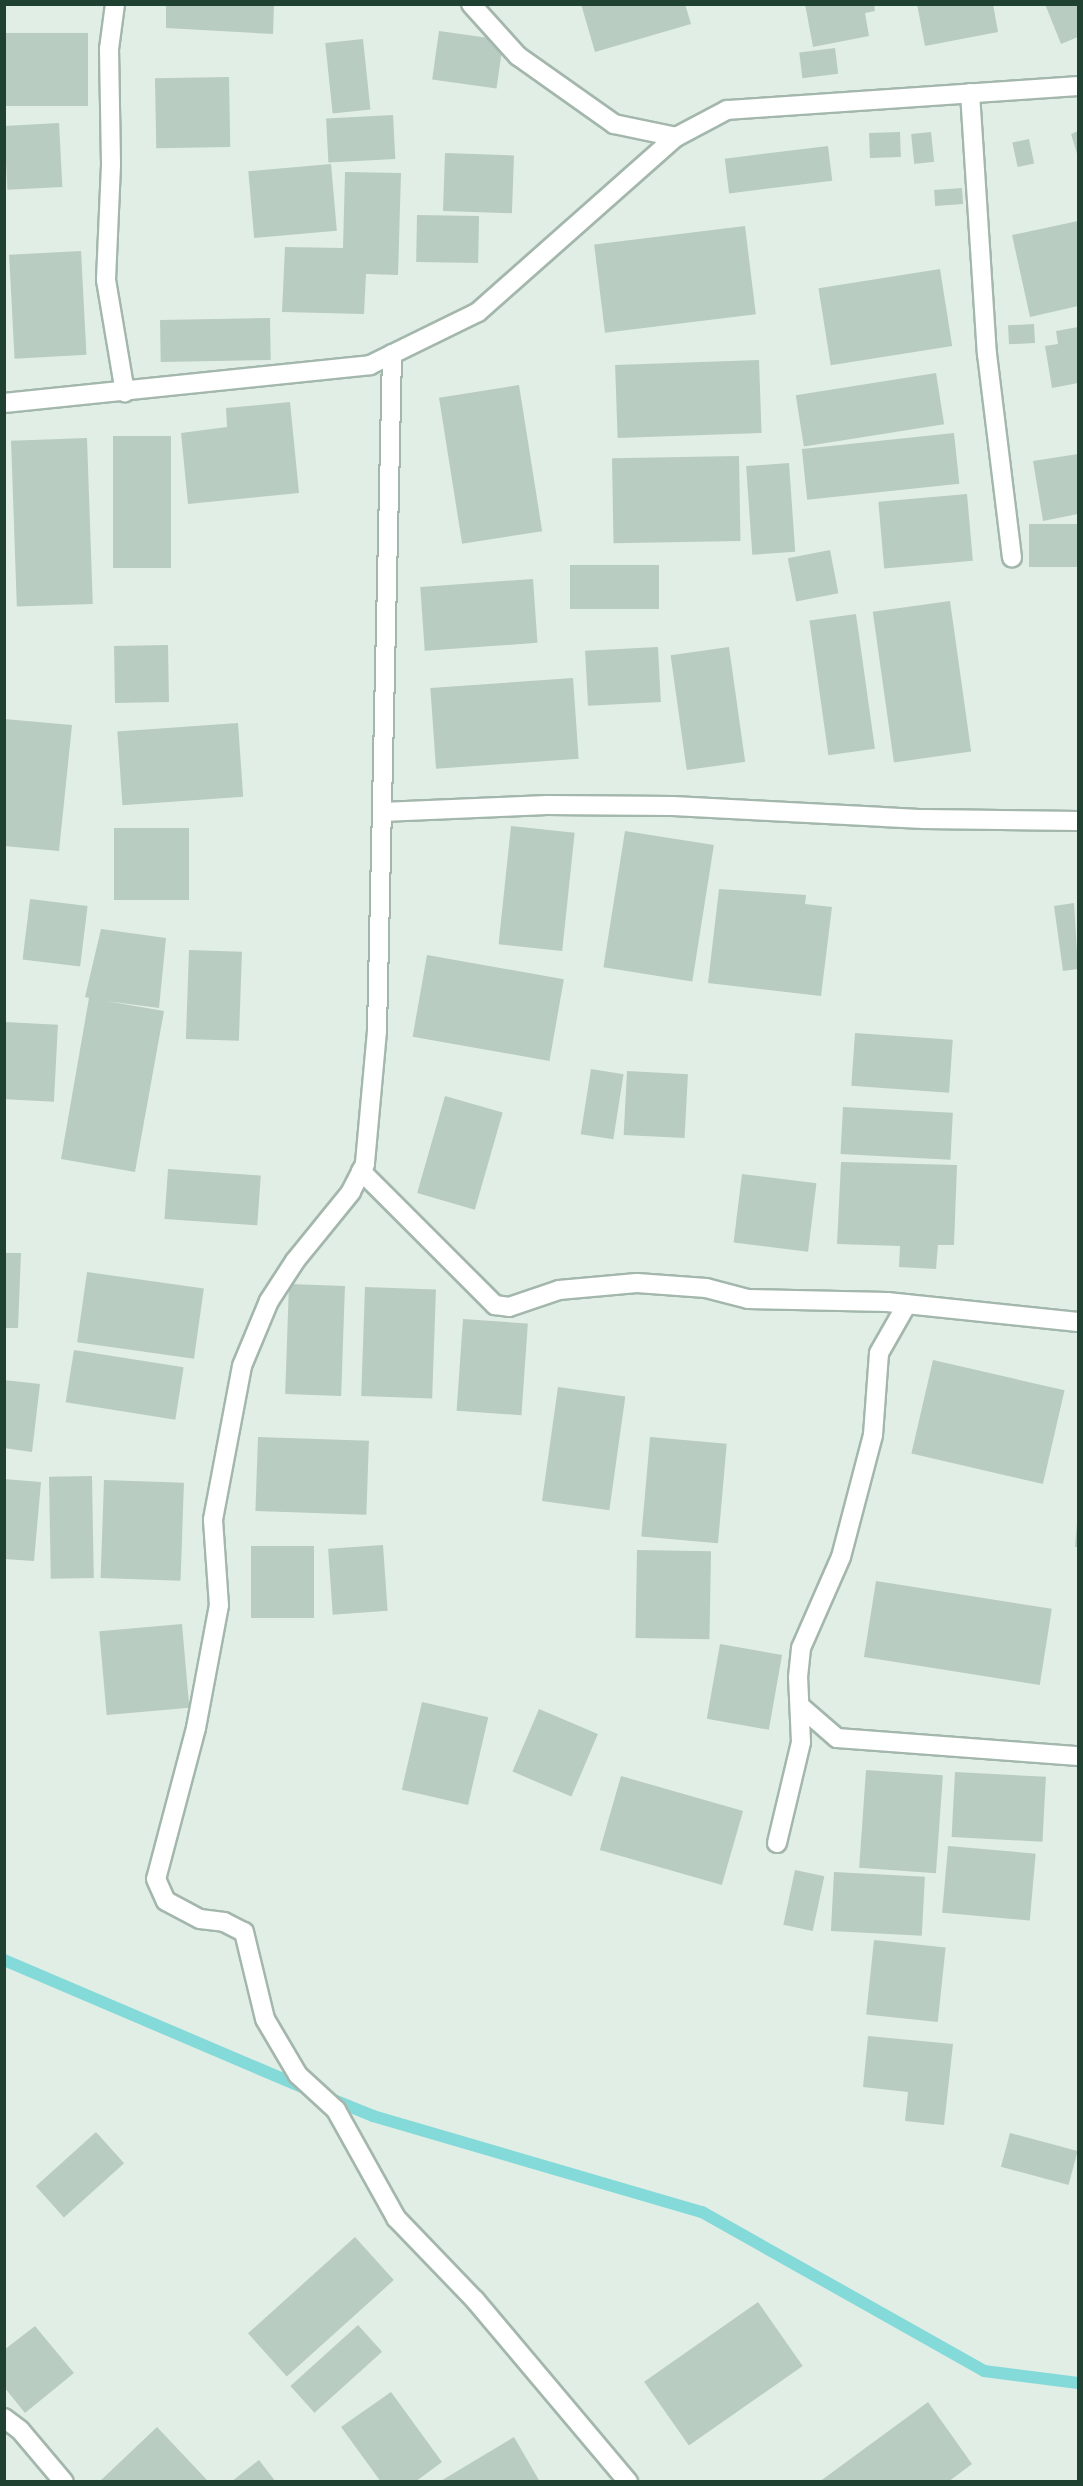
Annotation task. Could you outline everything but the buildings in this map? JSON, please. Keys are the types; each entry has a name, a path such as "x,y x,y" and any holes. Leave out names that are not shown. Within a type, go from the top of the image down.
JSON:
{"street":[{"path":"116,4 110,49 111,165 106,280 125,392"},
{"path":"471,4 518,56 614,124 676,137"},
{"path":"4,403 370,365 478,312 676,137 728,110 1078,86"},
{"path":"970,93 987,354 1012,557"},
{"path":"393,354 377,1031 361,1171 351,1192 295,1261 269,1301 242,1366 213,1520 219,1605 196,1728 156,1879 166,1901 200,1919 225,1922 244,1932 265,2019 298,2075 336,2110 347,2126 396,2218 429,2257 475,2300 628,2481"},
{"path":"382,812 547,805 673,806 924,819 1078,820"},
{"path":"361,1171 495,1305 509,1307 559,1290 637,1283 706,1288 748,1299 907,1304 1078,1322"},
{"path":"777,1843 801,1742 801,1648 841,1557 873,1435 879,1353 907,1304"},
{"path":"800,1706 837,1737 1078,1756"},
{"path":"4,2418 20,2430 64,2481"}],"waterway":[{"path":"4,1960 307,2089"},
{"path":"329,2098 373,2116 702,2212 984,2371 1078,2383"}]}
